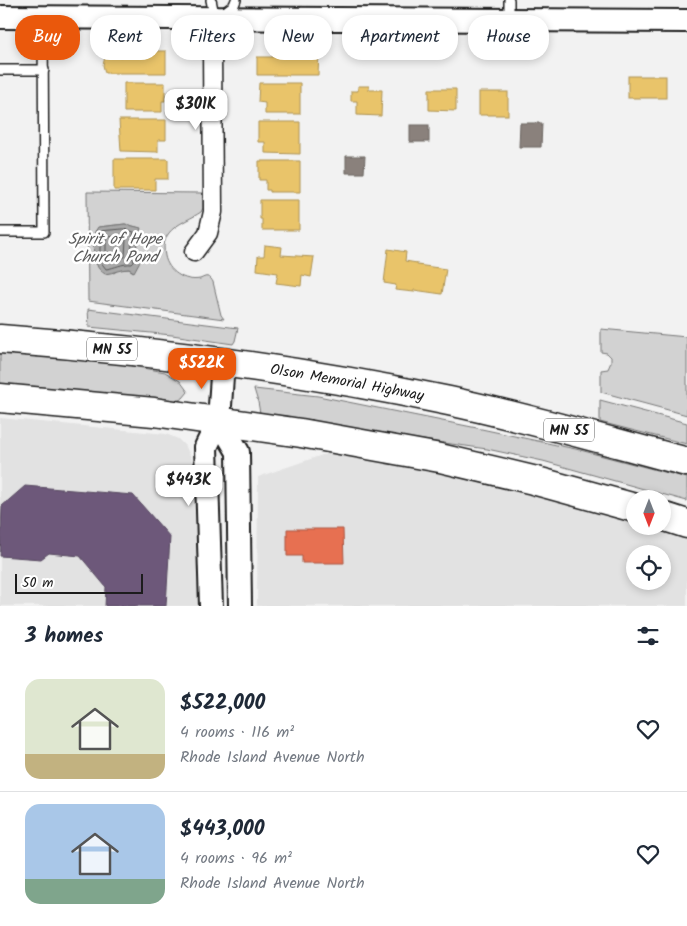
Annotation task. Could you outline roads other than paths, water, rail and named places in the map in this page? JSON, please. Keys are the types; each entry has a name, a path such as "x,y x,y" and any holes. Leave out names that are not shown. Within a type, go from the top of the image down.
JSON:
{"highway":[{"name":"Olson Memorial Highway","path":"0,339 60,343 294,372 450,401 540,422 687,462"},
{"path":"0,398 145,411 301,433 440,458 533,480 626,506"},
{"path":"671,519 687,524"}],"street":[{"path":"194,252 208,233 213,212 213,9"},
{"path":"80,15 213,9 509,10 687,21"},
{"path":"0,17 15,17"},
{"path":"211,606 206,447 219,420 223,362"},
{"path":"219,420 238,452 240,606"}],"lane":[{"path":"213,9 234,5 236,0"},
{"path":"0,232 44,232 44,60"},
{"path":"0,70 44,70"}],"water":[{"name":"Spirit of Hope Church Pond","path":"125,224 141,228 137,241 140,261 134,272 126,269 105,274 98,268 95,261 93,245 96,230 98,227"}]}
